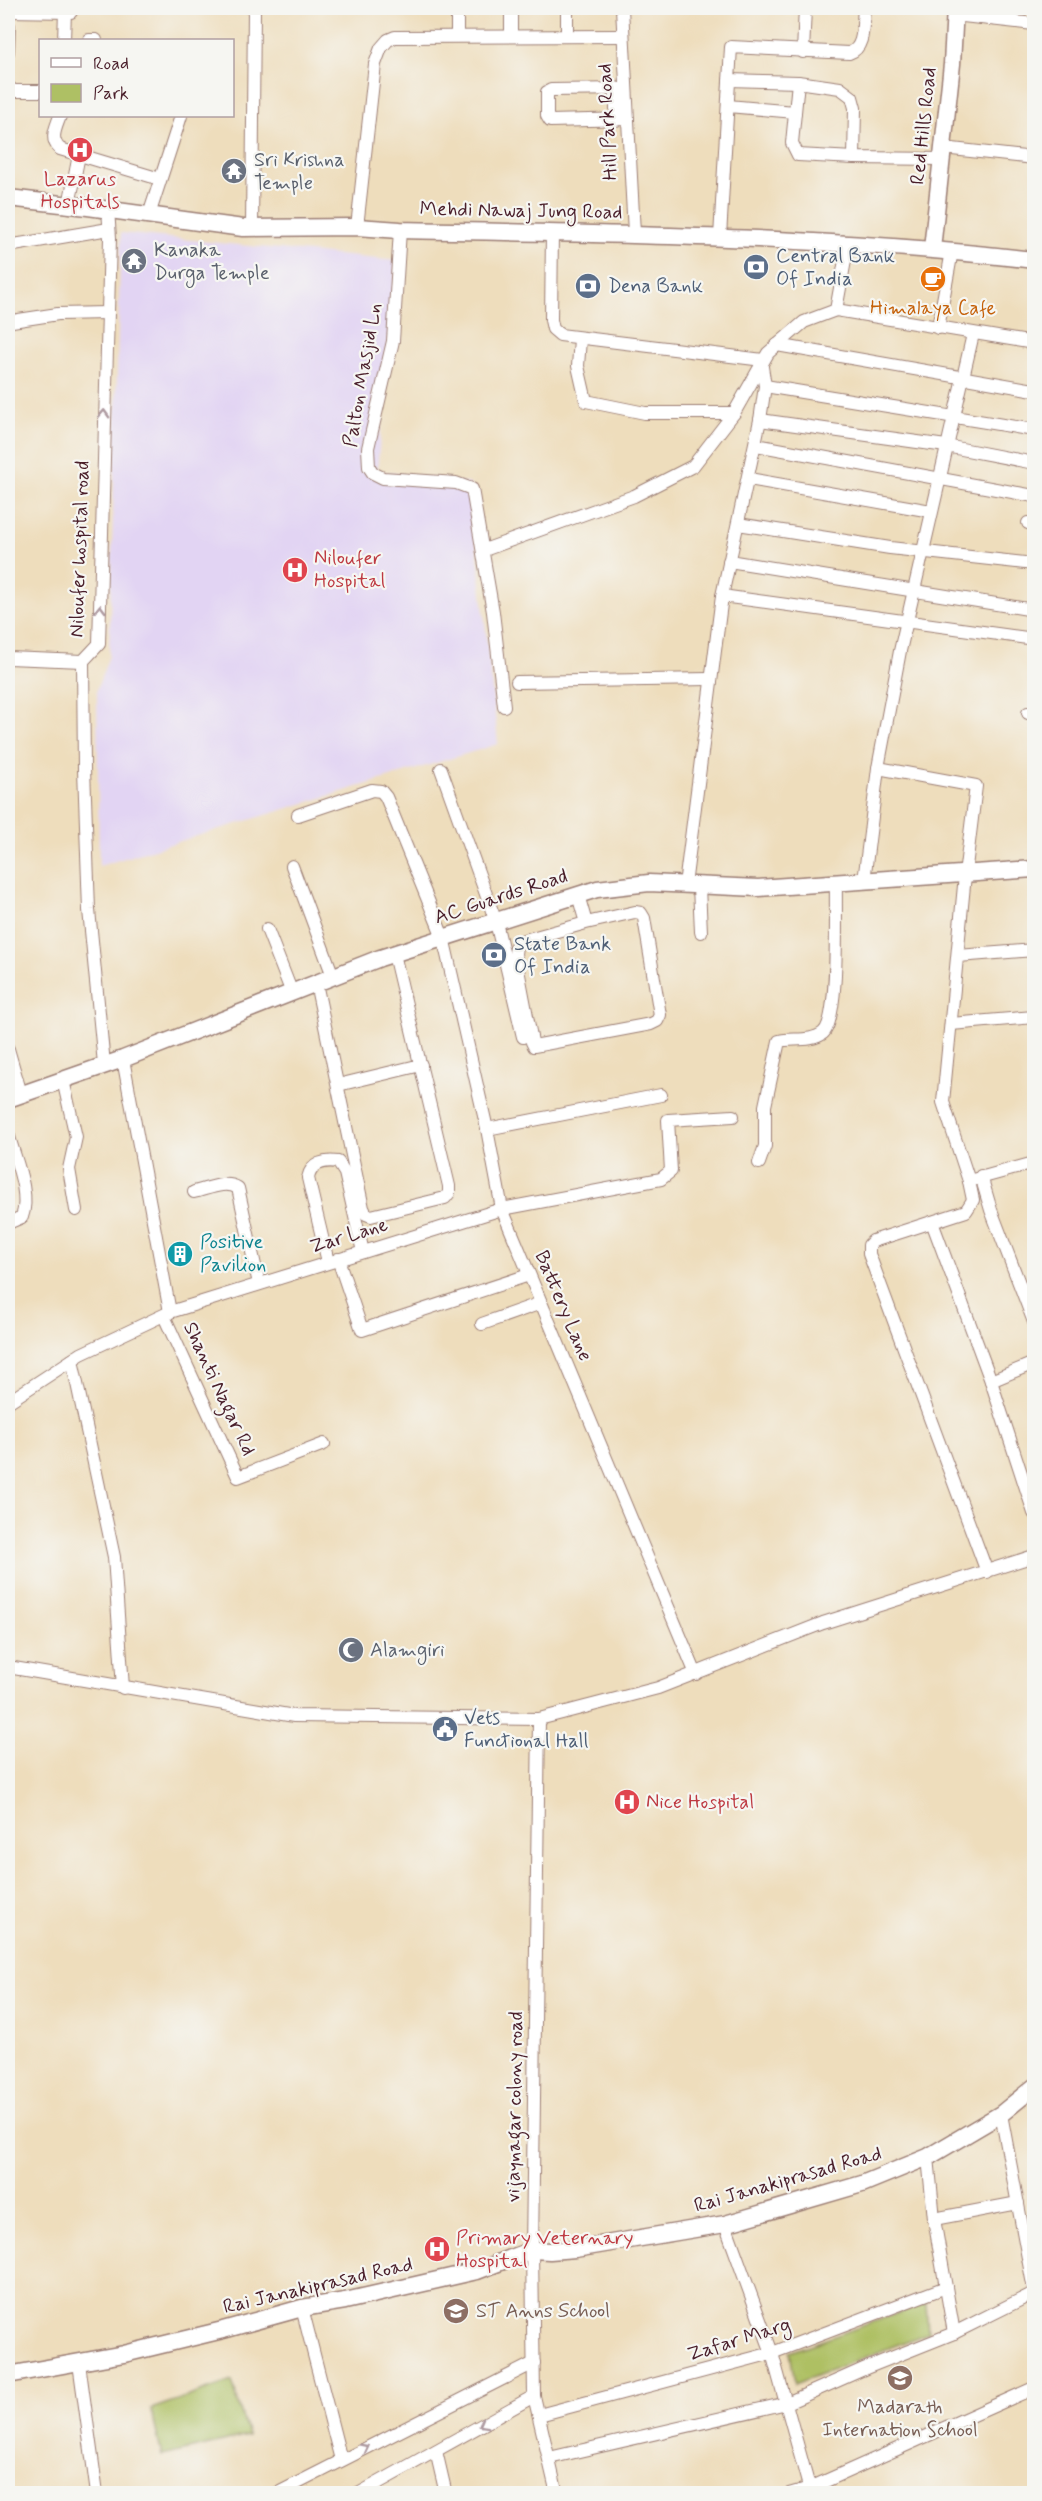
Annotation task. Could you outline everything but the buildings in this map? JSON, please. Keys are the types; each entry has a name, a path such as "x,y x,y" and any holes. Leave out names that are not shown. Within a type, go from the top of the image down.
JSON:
{"main road":[{"name":"Red Hills Road","path":"932,249 952,64 954,11"},
{"name":"Mehdi Nawaj Jung Road","path":"8,198 252,228 357,227 400,230 634,233 932,249 1035,260"},
{"name":"AC Guards Road","path":"14,1097 123,1059 394,954 597,889 649,883 758,888 1035,869"},
{"name":"Rai Janakiprasad Road","path":"8,2375 79,2363 223,2330 302,2308 345,2301 477,2271 532,2250 575,2249 725,2224 862,2184 928,2157 1001,2114 1035,2087"}],"street":[{"path":"252,228 254,8"},
{"path":"457,8 457,36"},
{"path":"511,8 511,36"},
{"path":"567,8 567,36"},
{"name":"Hill Park Road","path":"622,8 622,120 634,233"},
{"path":"803,52 805,8"},
{"path":"720,237 731,47 839,54 857,51 861,45 864,8"},
{"path":"8,11 30,16 68,11 64,39"},
{"path":"954,11 1035,24"},
{"path":"8,52 9,26"},
{"path":"357,227 372,84 381,48 388,40 395,37 623,36"},
{"path":"729,80 798,82 840,87 852,97 855,108 854,158"},
{"path":"798,82 792,143 798,155 854,158 942,154 1035,159"},
{"path":"8,86 13,91 39,91"},
{"path":"621,88 551,90 547,92 547,116 550,121 622,120"},
{"path":"728,106 795,112"},
{"path":"60,117 53,142 60,149 160,179"},
{"path":"149,215 181,117"},
{"path":"69,205 79,155"},
{"name":"Niloufer hospital road","path":"104,1064 89,910 83,662 99,644 108,209"},
{"path":"8,246 109,229"},
{"name":"Palton Masjid Ln","path":"400,230 393,341 374,423 368,458 369,467 377,476 392,480 456,483 472,489 484,550"},
{"path":"552,233 551,320 553,329 560,335 762,364"},
{"path":"837,310 848,244"},
{"path":"938,328 952,251"},
{"path":"504,706 484,550 634,496 693,466 734,413 762,364 777,345 804,322 837,310 1035,343"},
{"path":"12,321 58,314 107,313"},
{"path":"864,881 878,768 907,620 973,334"},
{"path":"580,339 578,366 586,401 654,414 734,413"},
{"path":"777,345 1035,390"},
{"path":"701,932 692,886 710,679 722,596 756,445 765,386 762,364"},
{"path":"765,386 1035,430"},
{"path":"760,420 946,446 1035,463"},
{"path":"756,445 1035,496"},
{"path":"749,478 931,511"},
{"path":"738,524 921,552 1035,564"},
{"path":"729,561 1035,610"},
{"path":"722,596 1035,639"},
{"path":"8,658 83,662"},
{"path":"517,682 710,679"},
{"path":"878,768 976,786 943,1102 973,1200 966,1210 873,1241 868,1245 869,1254 987,1572"},
{"path":"441,769 496,922 523,1037"},
{"name":"Battery Lane","path":"298,815 372,790 381,791 386,797 443,937 487,1129 502,1209 696,1674"},
{"path":"292,866 333,976"},
{"path":"759,1163 765,1146 765,1106 779,1041 821,1035 829,1028 834,1004 836,883"},
{"path":"578,895 586,923"},
{"path":"635,912 641,913 644,918 660,1015 657,1021 651,1024 534,1046 515,954 516,946 521,941 586,923 635,912"},
{"path":"267,929 292,993"},
{"path":"958,956 1035,950"},
{"path":"315,983 366,1214 371,1216 382,1214 445,1198 449,1193 394,954"},
{"path":"951,1024 1035,1017"},
{"path":"8,1048 14,1097"},
{"name":"Shanti Nagar Rd","path":"123,1059 167,1314 238,1477 324,1444"},
{"path":"338,1085 421,1065"},
{"path":"63,1080 76,1137 69,1169 76,1210"},
{"path":"487,1129 661,1095"},
{"name":"Zar Lane","path":"8,1402 72,1360 167,1314 502,1209 661,1179 671,1171 668,1120 733,1116"},
{"path":"8,1133 23,1188 25,1209 22,1217 8,1223"},
{"path":"363,1252 345,1173 338,1162 328,1161 316,1165 309,1171 308,1178 333,1261 362,1330 529,1275"},
{"path":"969,1181 981,1176 1035,1164"},
{"path":"981,1176 991,1209 1035,1322"},
{"path":"194,1192 231,1184 238,1188 259,1284"},
{"path":"932,1222 991,1381 1035,1512"},
{"path":"482,1324 541,1302"},
{"path":"72,1360 114,1557 123,1688"},
{"path":"991,1381 1035,1363"},
{"path":"8,1667 294,1716 539,1719 658,1688 823,1623 1035,1556"},
{"name":"vijaynagar colony road","path":"539,1719 532,2250 534,2396 557,2493"},
{"path":"549,2458 787,2403 954,2332 1035,2292 1001,2114"},
{"path":"928,2157 934,2219 954,2332"},
{"path":"934,2219 1018,2203"},
{"path":"725,2224 772,2353 811,2491"},
{"name":"Zafar Marg","path":"539,2415 772,2353 946,2287"},
{"path":"302,2308 341,2460"},
{"path":"79,2363 97,2493"},
{"path":"276,2493 534,2363"},
{"path":"789,2493 811,2491 1035,2388"},
{"path":"358,2493 534,2396"},
{"path":"436,2451 446,2493"},
{"path":"1030,2493 1035,2492"}],"shaded area":[{"name":"Niloufer Hospital","path":"121,233 396,261 377,471 470,484 498,744 99,866 97,689 109,656"}],"green space":[{"path":"926,2303 928,2333 795,2384 790,2352"},
{"path":"232,2381 248,2436 162,2456 151,2409"}],"place":[{"name":"Lazarus Hospitals","path":"80,150"},
{"name":"Sri Krishna Temple","path":"234,171"},
{"name":"Kanaka Durga Temple","path":"134,261"},
{"name":"Central Bank Of India","path":"756,267"},
{"name":"Himalaya Cafe","path":"933,279"},
{"name":"Dena Bank","path":"588,286"},
{"name":"Niloufer Hospital","path":"295,570"},
{"name":"State Bank Of India","path":"494,955"},
{"name":"Positive Pavilion","path":"180,1254"},
{"name":"Alamgiri","path":"351,1650"},
{"name":"Vets Functional Hall","path":"445,1729"},
{"name":"Nice Hospital","path":"627,1802"},
{"name":"Primary Veternary Hospital","path":"437,2249"},
{"name":"ST Anns School","path":"456,2311"},
{"name":"Madarath Internation School","path":"900,2378"}]}
